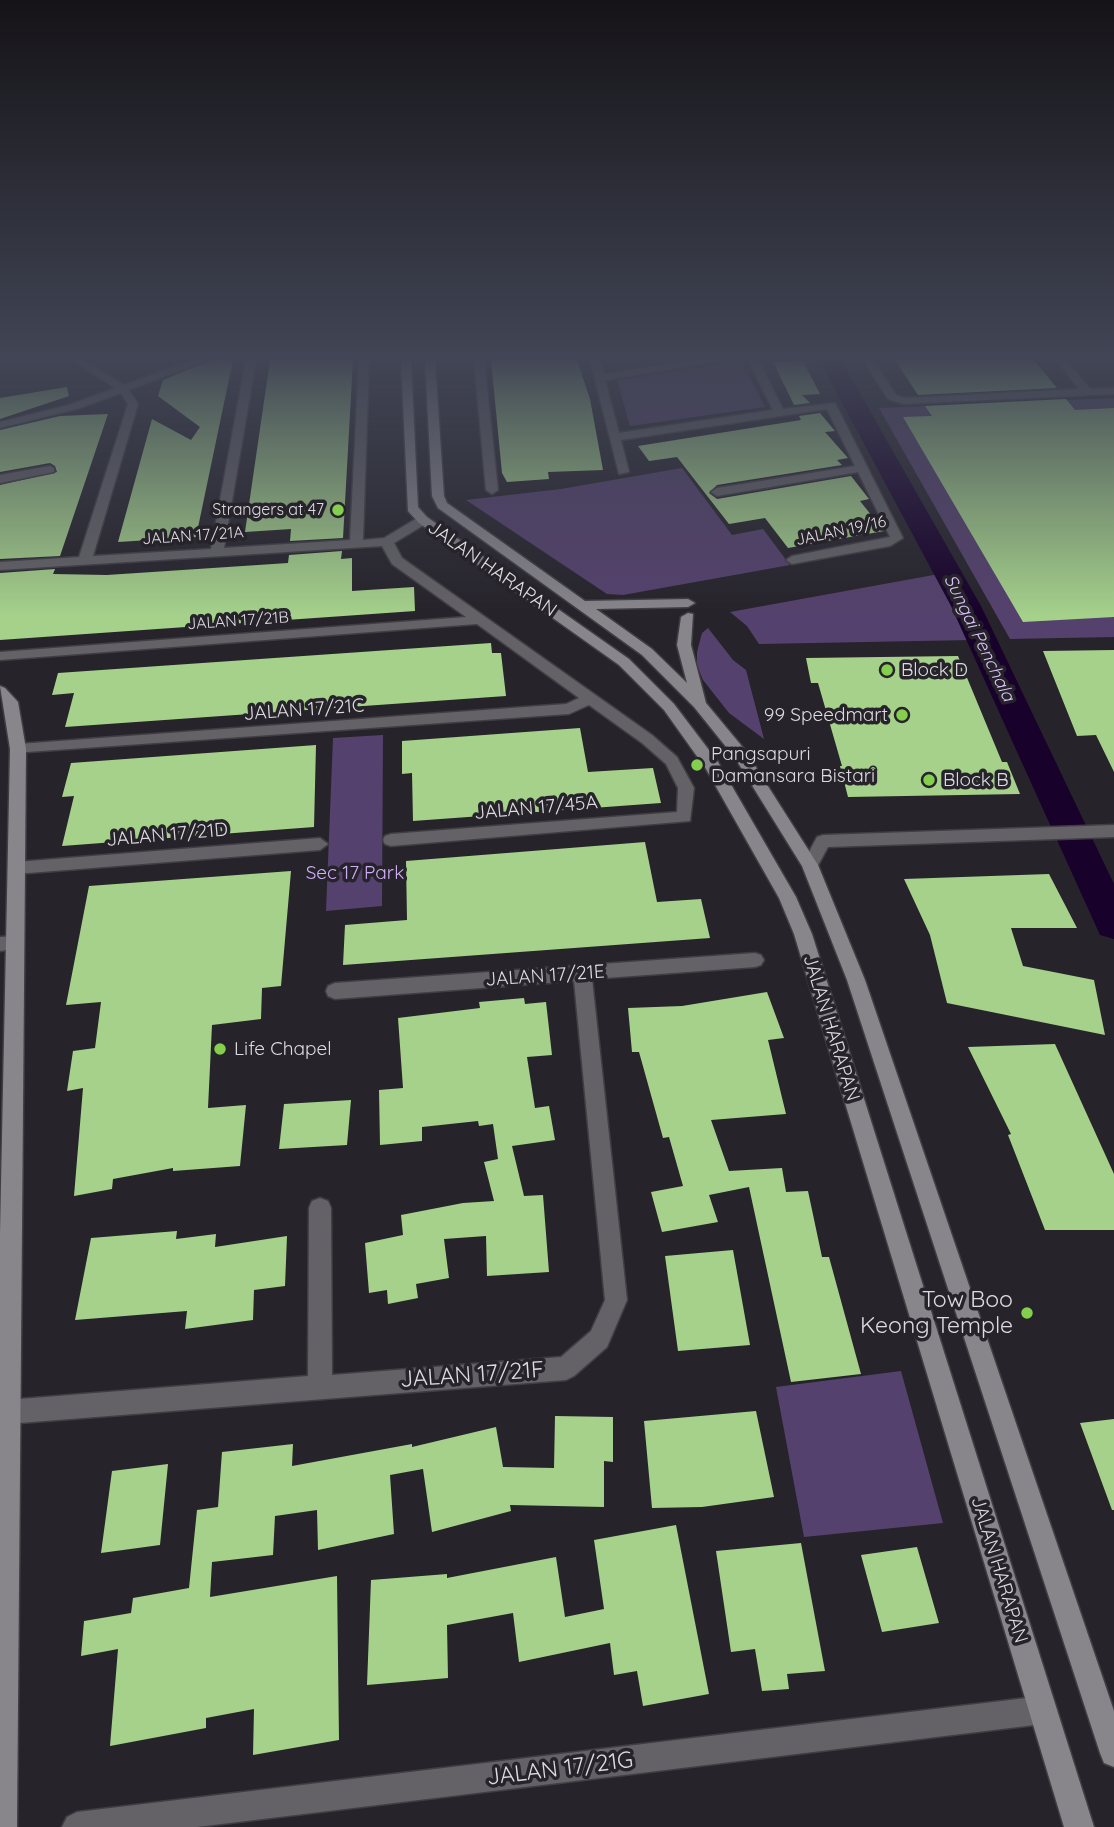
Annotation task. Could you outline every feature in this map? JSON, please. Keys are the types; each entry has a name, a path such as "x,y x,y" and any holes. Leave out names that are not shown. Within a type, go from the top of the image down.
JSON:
{"main road":[{"name":"JALAN HARAPAN","path":"409,445 412,508 423,520 624,662 669,708 712,766 788,897 803,934 1079,1827"},
{"name":"JALAN HARAPAN","path":"435,445 438,496 442,505 647,652 699,704 740,754 810,864 856,980 1113,1744"},
{"path":"581,605 688,610 684,645 699,704"},
{"path":"0,691 11,702 18,749 16,868 7,943 7,1412 2,1827"}],"street":[{"path":"85,560 121,445"},
{"path":"217,552 236,445"},
{"path":"356,544 360,445"},
{"path":"488,445 492,490"},
{"path":"617,445 623,472"},
{"path":"717,492 863,468 851,445"},
{"name":"JALAN 19/16","path":"792,560 890,542 897,538 863,468"},
{"path":"0,479 50,470"},
{"path":"423,520 387,542 389,551 397,561 589,699"},
{"name":"JALAN 17/21A","path":"0,566 387,542"},
{"name":"JALAN 17/21B","path":"0,656 480,620"},
{"name":"JALAN 17/21C","path":"18,749 569,709 589,699"},
{"name":"JALAN 17/45A","path":"391,840 684,817 686,788 672,761 589,699"},
{"path":"810,864 823,841 1114,831"},
{"name":"JALAN 17/21D","path":"16,868 320,844"},
{"name":"JALAN 17/21E","path":"335,991 755,960"},
{"name":"JALAN 17/21F","path":"7,1412 566,1368 598,1339 616,1300 582,973"},
{"path":"320,1208 320,1387"},
{"name":"JALAN 17/21G","path":"77,1827 1043,1710"}],"green space":[{"path":"900,445 1114,445 1114,637 1010,639"},
{"path":"682,468 732,535 763,529 790,565 623,595 607,594 466,500 561,489"},
{"path":"939,574 972,640 759,644 747,626 730,612"},
{"path":"708,628 733,660 746,670 764,739 729,713 703,680 697,665 697,652 702,633"},
{"name":"Sec 17 Park","path":"383,735 382,906 326,911 333,738"},
{"path":"901,1371 943,1523 804,1537 776,1387"}],"building":[{"path":"0,445 97,445 60,556 0,559 0,485 57,472 55,466 50,463 0,472"},
{"path":"145,445 215,445 196,537 118,542"},
{"path":"258,445 348,445 343,538 290,541 291,529 245,532"},
{"path":"499,445 598,445 603,470 548,472 549,479 507,482 502,473"},
{"path":"837,445 848,458 837,460 842,465 717,485 709,493 717,499 851,476 869,499 860,501 884,531 788,548 765,518 729,524 677,457 649,461 638,446"},
{"path":"920,445 1114,445 1114,617 1023,622"},
{"path":"342,551 341,559 352,558 352,591 414,587 415,611 0,640 0,573 55,569 53,574 107,575 288,563 289,555"},
{"path":"491,643 492,653 501,653 506,696 65,727 74,693 52,695 58,673"},
{"path":"1114,650 1114,772 1096,735 1077,736 1043,651"},
{"path":"958,656 1002,762 1007,762 1020,794 848,797 818,683 811,683 806,658"},
{"path":"580,728 588,772 653,768 661,803 413,821 412,773 402,774 402,741"},
{"path":"316,745 314,827 62,846 74,796 62,797 71,763"},
{"path":"645,842 657,902 701,899 710,938 343,965 345,925 407,920 406,861"},
{"path":"291,871 281,986 262,988 261,1019 212,1025 208,1108 246,1105 240,1166 173,1171 173,1168 113,1179 112,1189 74,1196 83,1088 67,1091 73,1051 95,1048 101,1002 66,1005 89,886"},
{"path":"1049,874 1077,928 1011,928 1023,966 1094,980 1105,1035 947,1003 930,935 904,879"},
{"path":"767,992 784,1038 768,1040 786,1114 711,1120 729,1171 782,1168 786,1192 808,1191 822,1257 829,1257 861,1374 791,1382 749,1187 709,1195 718,1222 662,1232 651,1192 683,1186 669,1137 663,1138 639,1052 632,1052 628,1008 682,1006"},
{"path":"524,998 525,1004 546,1002 552,1055 527,1057 535,1108 549,1106 555,1140 512,1146 524,1196 543,1195 549,1272 487,1276 486,1236 444,1239 449,1278 416,1284 418,1298 388,1304 387,1290 369,1293 365,1243 403,1235 401,1215 463,1203 494,1201 484,1162 498,1159 493,1124 479,1126 478,1121 422,1127 422,1141 380,1145 379,1090 403,1088 398,1018 480,1008 479,1002"},
{"path":"1055,1044 1114,1174 1114,1230 1045,1230 1008,1135 1011,1134 968,1047"},
{"path":"351,1100 347,1145 279,1149 284,1104"},
{"path":"177,1231 176,1239 216,1234 215,1247 287,1236 285,1286 254,1290 253,1320 185,1329 187,1311 75,1320 91,1238"},
{"path":"733,1250 750,1345 678,1351 665,1256"},
{"path":"756,1411 774,1497 702,1507 652,1508 644,1421"},
{"path":"555,1416 613,1417 613,1462 604,1461 604,1507 510,1505 511,1511 432,1532 423,1469 390,1475 394,1534 318,1550 317,1510 275,1516 273,1555 212,1562 210,1597 337,1576 339,1740 253,1755 254,1709 206,1718 206,1728 110,1746 118,1649 81,1656 84,1621 131,1613 133,1598 189,1588 197,1510 218,1507 222,1452 293,1444 292,1466 412,1444 412,1447 496,1427 503,1467 554,1468"},
{"path":"1114,1419 1114,1510 1112,1510 1080,1423"},
{"path":"168,1464 160,1545 101,1553 112,1471"},
{"path":"676,1525 709,1694 643,1706 637,1671 614,1675 610,1643 519,1662 513,1613 447,1625 448,1678 367,1685 371,1580 447,1574 447,1578 556,1557 565,1617 604,1609 594,1540"},
{"path":"801,1543 825,1671 787,1674 789,1689 762,1691 755,1649 731,1652 716,1551"},
{"path":"917,1547 939,1623 882,1632 861,1555"}],"waterway":[{"name":"Sungai Penchala","path":"877,445 966,606 1114,924"}],"place":[{"name":"Strangers at 47","path":"338,510"},
{"name":"Block D","path":"887,670"},
{"name":"99 Speedmart","path":"902,715"},
{"name":"Pangsapuri Damansara Bistari","path":"697,765"},
{"name":"Block B","path":"929,780"},
{"name":"Life Chapel","path":"220,1049"},
{"name":"Tow Boo Keong Temple","path":"1027,1313"}]}
